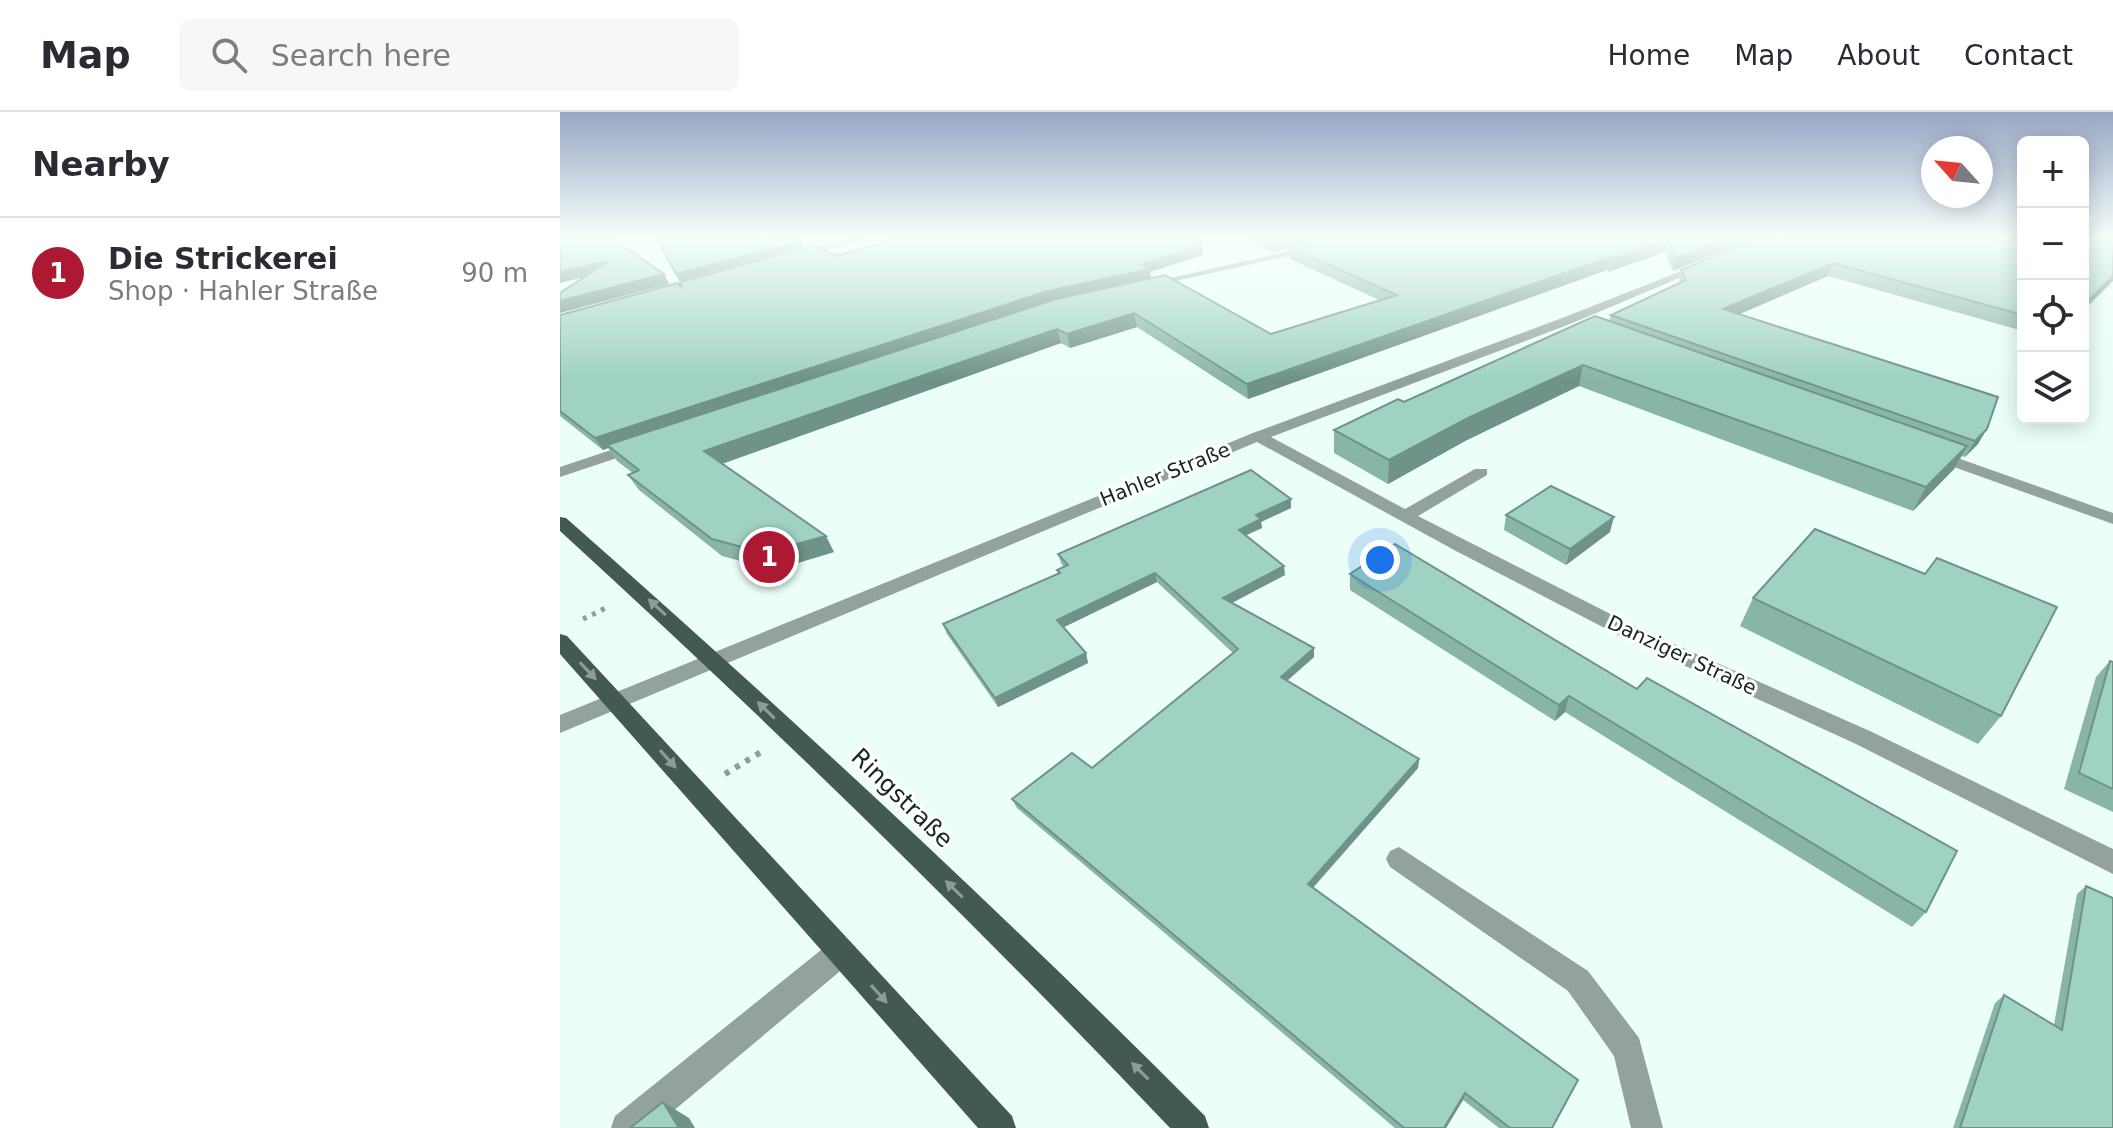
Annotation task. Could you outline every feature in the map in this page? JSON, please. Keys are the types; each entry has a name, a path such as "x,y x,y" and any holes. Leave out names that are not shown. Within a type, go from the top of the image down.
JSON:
{"main road":[{"name":"Ringstraße","path":"560,522 714,660 1040,971 1193,1128"},
{"path":"567,632 616,701 1000,1128"}],"street":[{"path":"1136,287 1148,284"},
{"name":"Hahler Straße","path":"560,724 1258,436 1656,284"},
{"path":"1566,321 1595,332"},
{"name":"Danziger Straße","path":"1258,436 1631,633 1864,738 2113,862"},
{"path":"560,472 648,443"},
{"path":"1921,450 2113,519"},
{"path":"1406,516 1481,472"},
{"path":"1399,859 1578,981 1628,1049 1647,1128"},
{"path":"627,1128 841,952"}],"path":[{"path":"567,632 640,592"},
{"path":"697,791 791,734"}],"building":[{"path":"573,284 624,284 560,301 560,293"},
{"path":"672,284 682,287 681,284 1079,284 1048,291 595,438 560,411 560,315"},
{"path":"1122,284 1182,284 1271,334 1397,295 1373,284 1532,284 1247,384 1134,313 1067,334 1057,329 704,451 826,536 771,551 757,551 712,539 628,475 639,470 607,445 1056,299"},
{"path":"1677,284 1782,284 1723,309 1998,397 1987,429 1975,441 1611,315"},
{"path":"1911,284 2017,284 2017,313"},
{"path":"2089,284 2105,284 2089,300"},
{"path":"1595,316 1967,446 1926,487 1583,365 1468,418 1389,460 1334,430 1398,399 1404,402"},
{"path":"1251,470 1291,499 1256,515 1261,519 1239,530 1284,566 1223,598 1314,648 1281,677 1419,759 1308,884 1578,1080 1552,1128 1510,1128 1465,1093 1444,1128 1404,1128 1012,799 1072,753 1092,768 1238,649 1155,573 1057,620 1086,653 995,698 943,624 1060,573 1057,570 1068,565 1058,554"},
{"path":"1551,486 1614,517 1570,549 1506,515"},
{"path":"1815,529 1925,574 1937,558 2057,607 2001,716 1753,598"},
{"path":"1395,544 1637,689 1647,678 1957,851 1926,912 1569,696 1559,705 1350,574"},
{"path":"2110,661 2113,662 2113,789 2079,773"},
{"path":"2086,886 2113,898 2113,1128 1960,1128 2004,995 2062,1030"},
{"path":"663,1102 679,1128 630,1128"}],"place":[{"name":"Die Strickerei","path":"769,557"}]}
